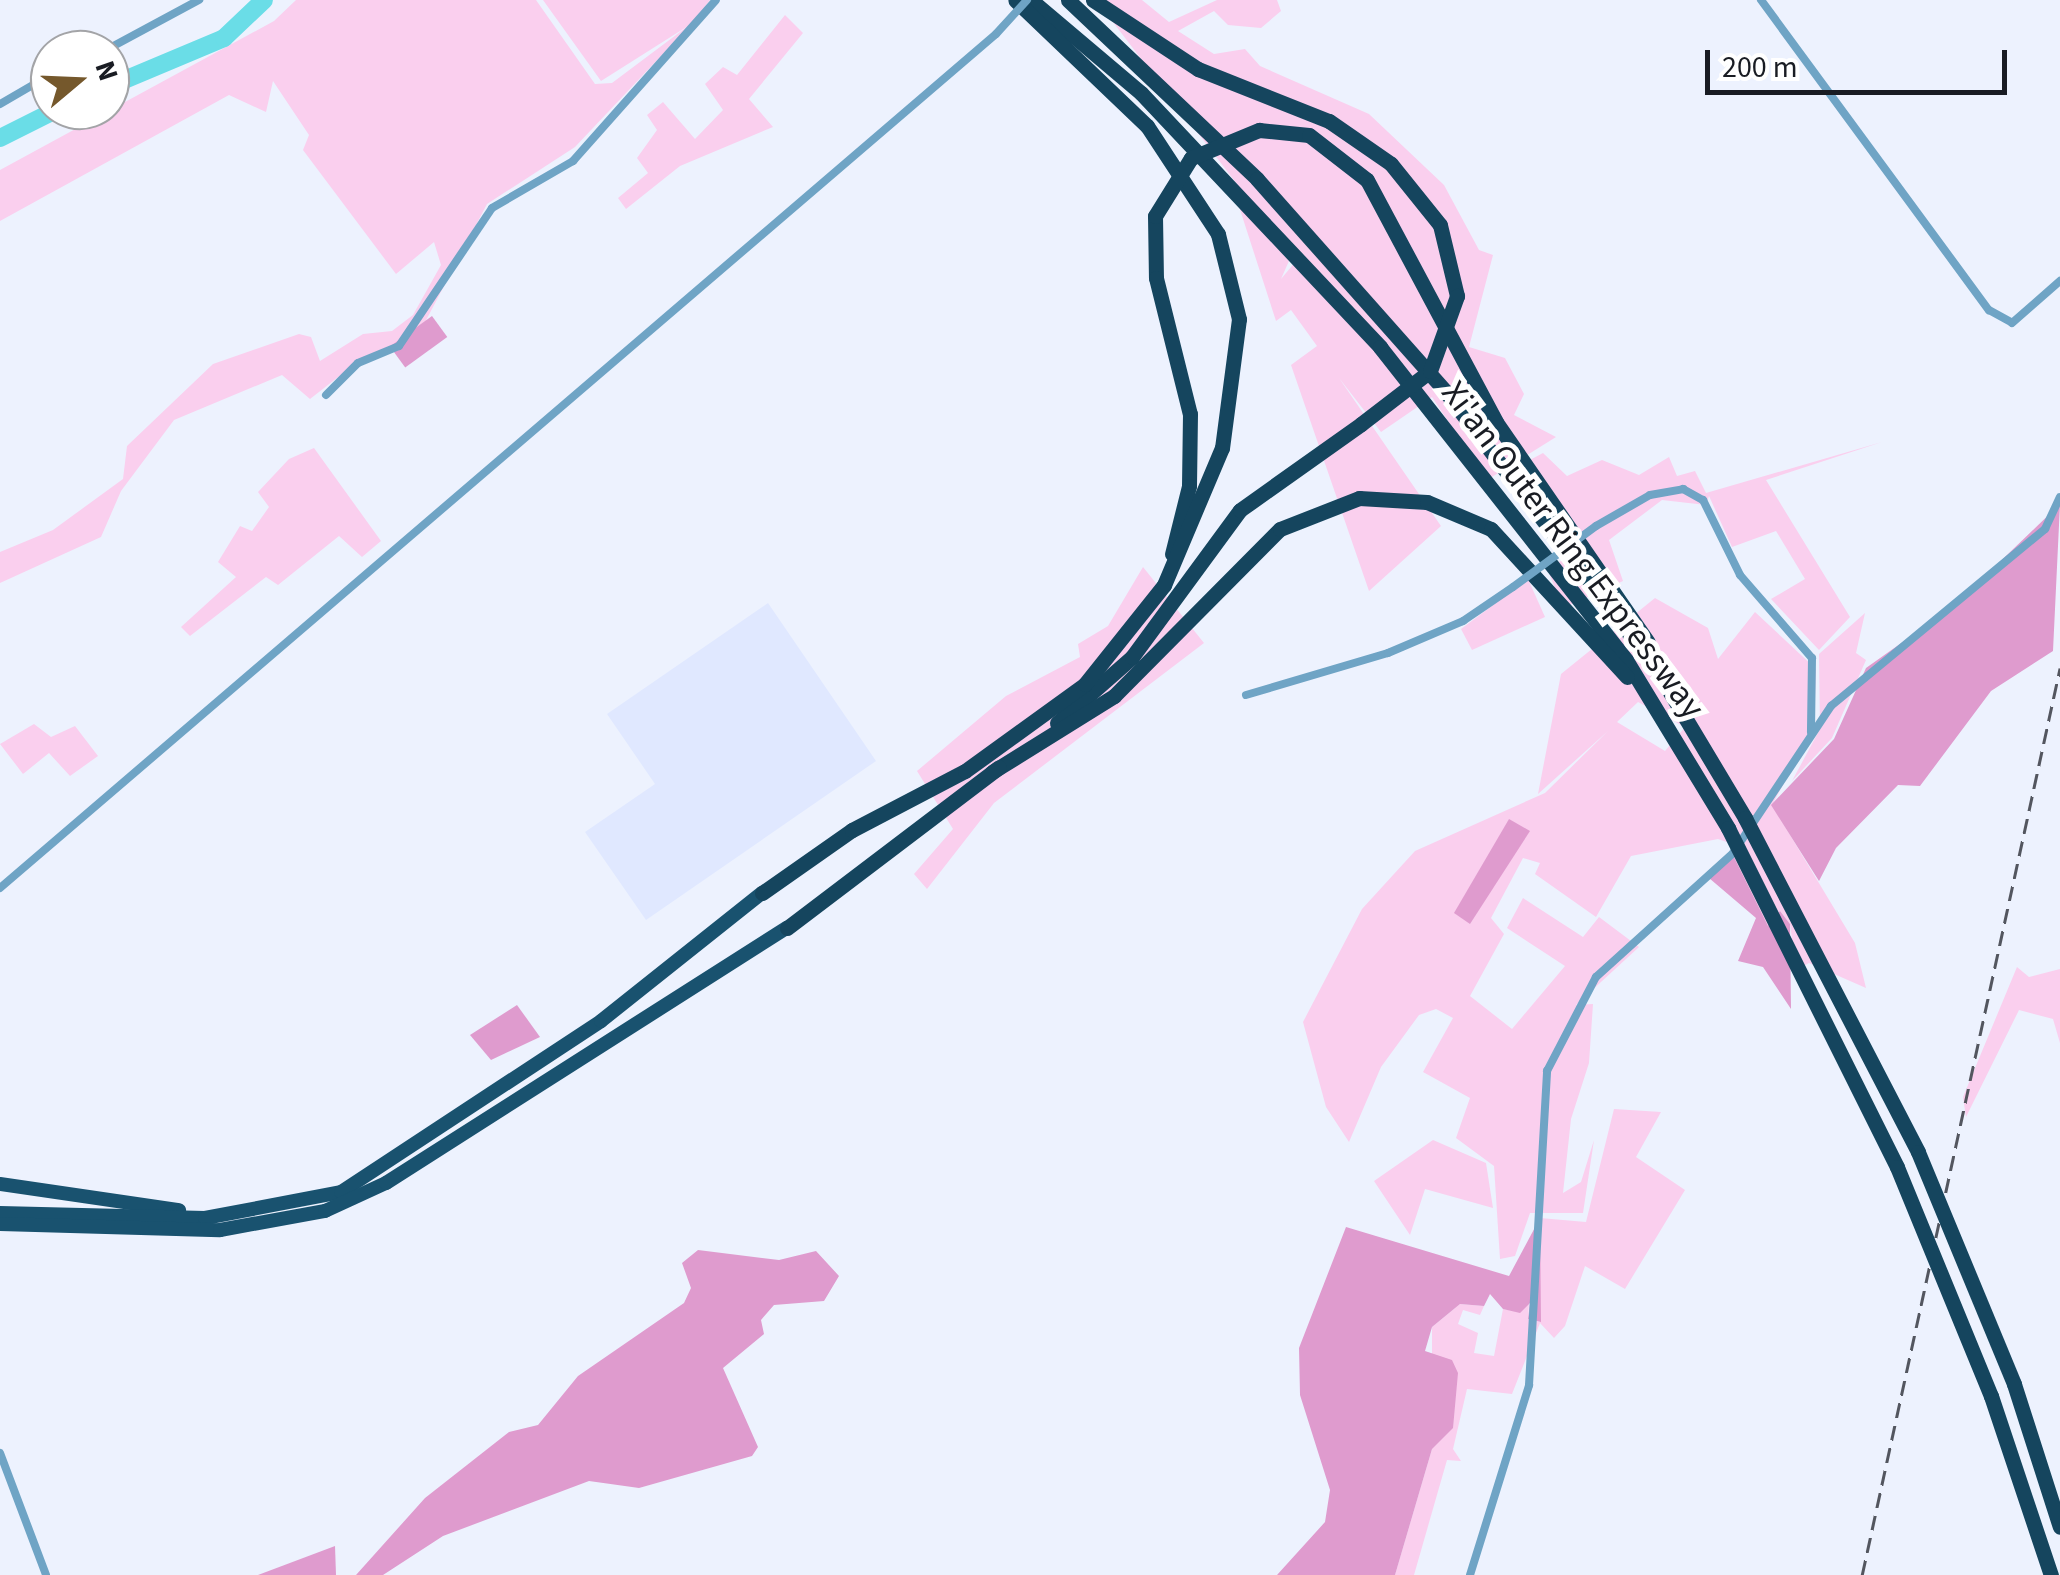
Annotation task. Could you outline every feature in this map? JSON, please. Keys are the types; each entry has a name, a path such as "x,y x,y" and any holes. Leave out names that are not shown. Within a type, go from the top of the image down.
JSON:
{"highway":[{"path":"0,1212 240,1215 300,1206 379,1172 602,1021 762,893 1063,702 1145,613 1188,539 1228,428 1236,294 1218,234 1176,161 1015,0"},
{"name":"Xi'an Outer Ring Expressway","path":"1029,0 1155,106 1354,318 1626,660 1698,769 1897,1167 1992,1396 2051,1575"},
{"name":"Xi'an Outer Ring Expressway","path":"1068,0 1206,126 1388,323 1582,568 1706,746 1918,1152 2014,1384 2060,1527"},
{"path":"0,1226 241,1229 346,1204 787,928 992,772 1115,674 1254,497 1430,371 1457,296 1440,225 1391,164 1328,121 1198,69 1093,0"},
{"path":"1145,613 1182,522 1191,454 1188,390 1154,265 1155,216 1192,158 1259,130 1309,135 1366,180 1486,406 1644,636 1706,746"},
{"path":"992,772 1114,696 1280,529 1326,506 1376,497 1444,506 1505,539 1698,769"},
{"path":"0,1184 240,1215"}],"street":[{"path":"130,37 199,0"},
{"path":"326,395 358,363 399,346 492,208 573,160 716,0"},
{"path":"0,888 996,34 1029,0"},
{"path":"1762,0 1989,310 2012,323 2060,281"},
{"path":"0,104 30,87"},
{"path":"1246,695 1388,652 1463,622 1596,526 1650,495 1683,489 1703,500 1740,575 1812,658 1811,736"},
{"path":"1470,1575 1528,1385 1547,1070 1596,977 1733,853 1831,706 2045,529 2060,497"},
{"path":"0,1453 46,1575"}],"shaded area":[{"path":"296,0 536,0 595,84 612,83 688,26 601,81 543,0 710,0 695,20 575,147 487,204 422,328 405,344 365,356 310,399 282,375 174,420 121,491 101,537 0,583 0,552 53,530 123,479 127,446 213,364 299,334 311,337 320,361 363,334 392,331 413,315 441,265 434,242 396,274 303,150 309,135 273,81 266,112 229,95 0,221 0,170 74,130 130,130 130,99 274,21"},
{"path":"1096,0 1142,0 1169,22 1217,0 1277,0 1281,11 1261,28 1228,25 1214,11 1178,31 1214,54 1245,49 1260,66 1369,114 1444,185 1479,250 1493,255 1469,347 1505,358 1524,394 1514,415 1556,437 1487,480 1432,397 1381,432 1339,378 1441,526 1369,591 1291,365 1317,346 1291,310 1276,321 1234,191 1289,261 1281,279 1296,261"},
{"path":"785,15 803,33 749,99 773,127 680,166 626,209 618,198 648,173 637,158 657,130 647,115 663,102 695,139 723,110 705,84 723,67 737,75"},
{"path":"432,316 447,337 405,368 390,347"},
{"path":"1882,442 1766,480 1850,617 1819,650 1771,599 1805,579 1776,531 1732,547 1709,496 1706,505 1662,500 1609,540 1623,581 1563,608 1547,568 1573,555 1528,461 1543,453 1567,476 1602,460 1639,475 1669,457 1677,476 1695,471 1706,493"},
{"path":"314,448 381,541 362,557 339,536 278,585 266,577 190,636 181,627 236,577 218,562 240,526 252,531 269,507 258,492 289,459"},
{"path":"2060,504 2053,651 1991,691 1920,786 1898,785 1836,848 1819,881 1771,805 1834,739 1866,668 1955,605"},
{"path":"1143,567 1204,643 994,803 927,889 914,874 953,829 917,771 1006,696 1080,657 1078,644 1108,626"},
{"path":"1528,579 1545,617 1472,650 1461,629"},
{"path":"1655,598 1708,628 1718,659 1755,612 1816,669 1814,728 1772,805 1855,943 1866,988 1809,963 1796,970 1790,924 1780,911 1768,927 1734,857 1738,846 1718,839 1631,856 1596,917 1535,874 1540,863 1523,858 1491,918 1504,934 1470,996 1512,1029 1565,966 1507,928 1523,898 1583,937 1599,917 1639,947 1576,1005 1593,1004 1589,1063 1571,1119 1563,1193 1581,1182 1594,1140 1583,1213 1530,1213 1515,1256 1500,1259 1494,1166 1456,1138 1470,1098 1423,1072 1453,1018 1436,1009 1419,1015 1381,1067 1349,1142 1326,1107 1303,1022 1362,909 1415,851 1545,793 1608,731 1538,794 1561,674","holes":["1638,702 1685,727 1665,751 1617,722"]},
{"path":"768,603 876,761 646,920 585,832 655,784 607,714"},
{"path":"1865,613 1856,653 1866,660 1832,738 1792,781 1820,729 1819,654"},
{"path":"34,724 51,737 75,726 98,756 70,776 49,753 23,774 0,744"},
{"path":"1509,819 1530,831 1470,924 1454,913"},
{"path":"1734,857 1768,926 1780,911 1790,924 1791,1009 1763,967 1738,961 1756,918 1709,878"},
{"path":"2017,967 2029,977 2060,969 2060,1043 2053,1019 2019,1010 1966,1117 1963,1097"},
{"path":"517,1005 540,1037 491,1060 470,1035"},
{"path":"1614,1109 1661,1112 1636,1157 1685,1190 1625,1289 1585,1266 1565,1326 1554,1338 1540,1323 1512,1394 1467,1389 1453,1449 1461,1461 1447,1460 1414,1575 1395,1575 1432,1449 1432,1327 1460,1304 1484,1306 1480,1315 1463,1310 1458,1324 1478,1333 1474,1353 1494,1356 1503,1309 1520,1312 1529,1303 1528,1319 1540,1322 1540,1218 1586,1222"},
{"path":"1433,1140 1486,1163 1493,1208 1425,1189 1410,1235 1374,1181"},
{"path":"1540,1218 1541,1322 1528,1319 1530,1303 1520,1313 1503,1309 1490,1294 1484,1306 1460,1304 1432,1327 1425,1351 1452,1360 1458,1373 1453,1428 1432,1449 1395,1575 1277,1575 1325,1522 1330,1490 1300,1395 1299,1348 1346,1227 1509,1276"},
{"path":"698,1250 779,1260 816,1251 839,1276 824,1301 774,1305 761,1320 764,1334 723,1368 758,1447 752,1456 639,1488 589,1481 443,1536 383,1575 356,1575 425,1498 509,1432 538,1425 578,1376 684,1303 691,1288 682,1263"},
{"path":"335,1546 336,1575 258,1575"}],"waterway":[{"path":"130,78 224,38 264,0"},
{"path":"0,138 30,123"}],"railway":[{"path":"1862,1575 2060,668"}]}
